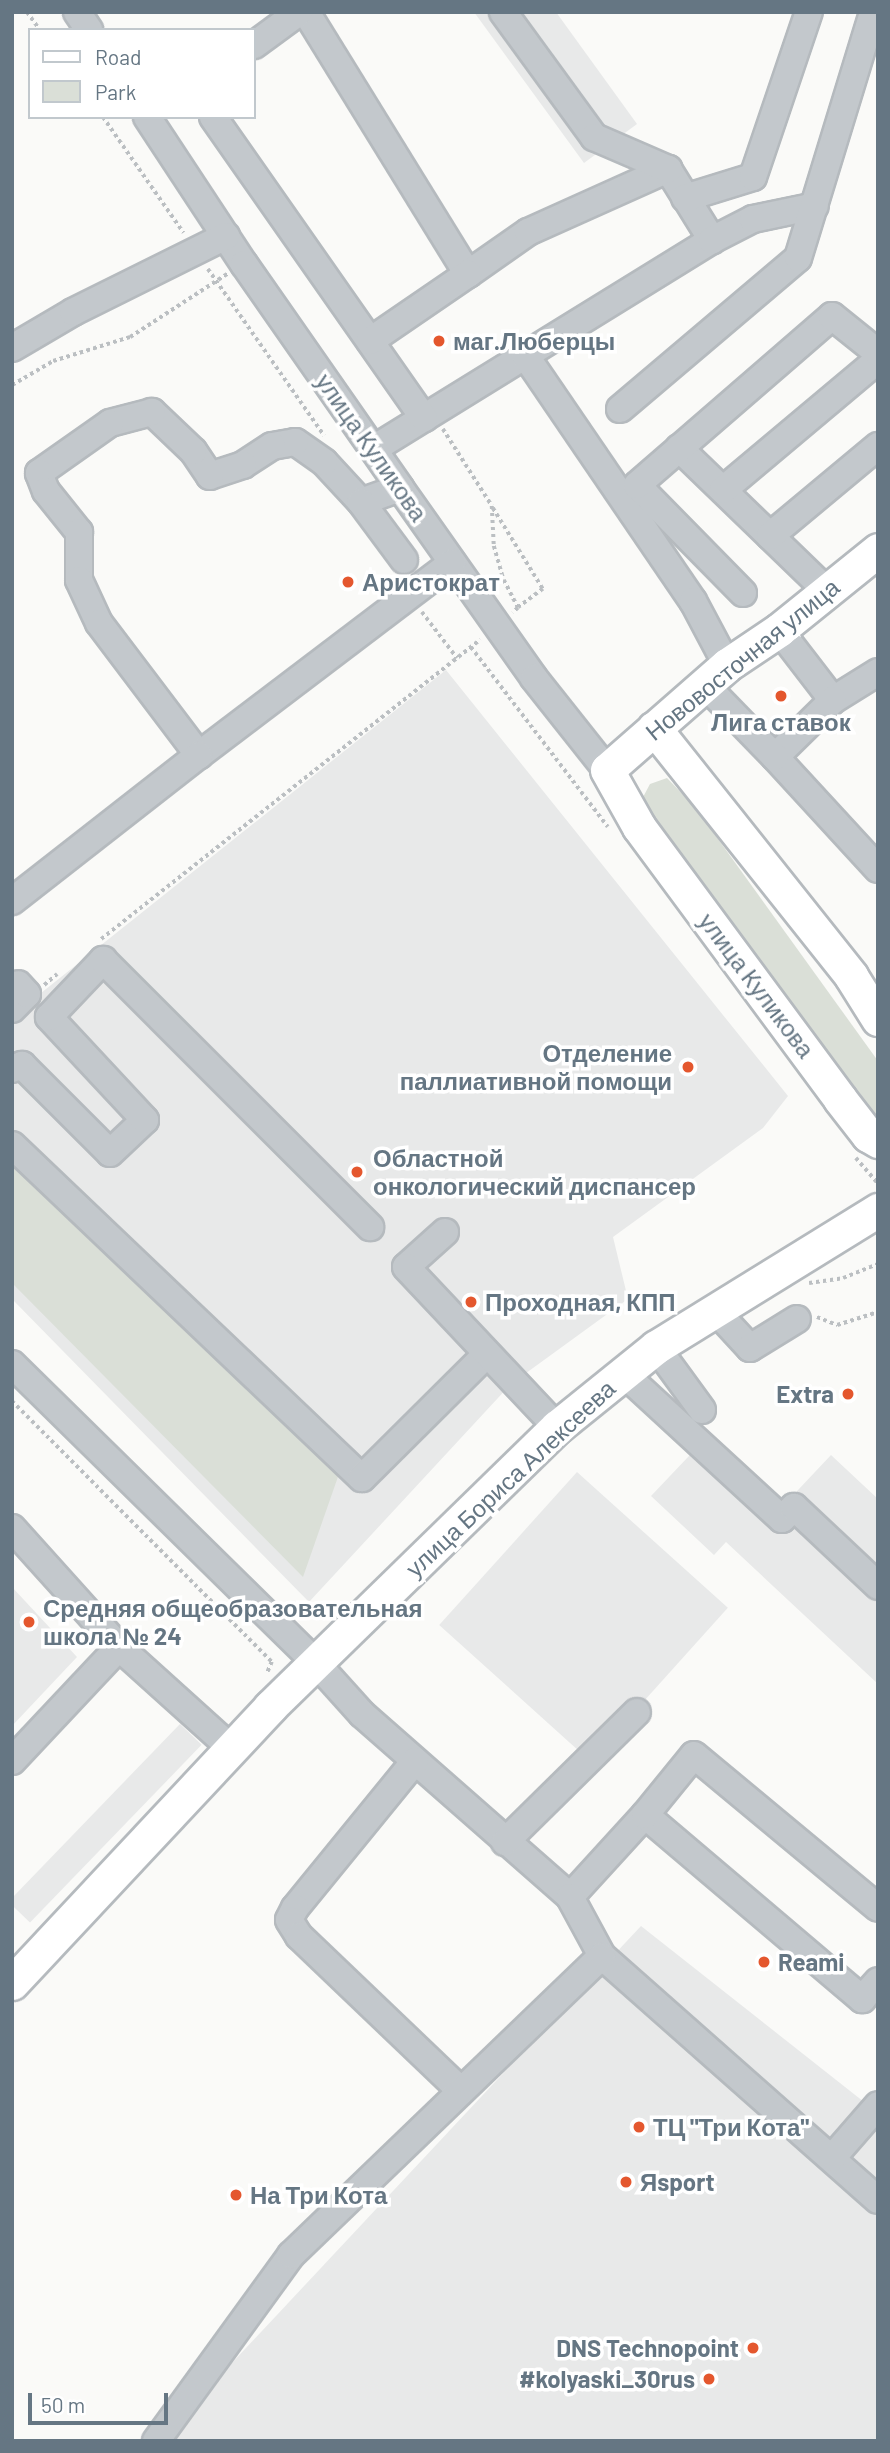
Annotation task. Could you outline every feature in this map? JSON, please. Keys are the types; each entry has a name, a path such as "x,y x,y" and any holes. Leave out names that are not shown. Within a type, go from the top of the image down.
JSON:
{"main road":[{"name":"Нововосточная улица","path":"607,770 716,675 779,630 878,551"},
{"path":"654,728 851,976 878,1019"},
{"name":"улица Куликова","path":"607,770 639,827 868,1135 878,1141"},
{"name":"улица Бориса Алексеева","path":"12,1983 231,1748 557,1427 656,1347 878,1210"}],"street":[{"path":"77,12 88,28"},
{"path":"256,44 299,12"},
{"path":"306,12 468,274"},
{"path":"503,12 594,137 668,169 712,240"},
{"path":"685,198 753,177 809,12"},
{"path":"620,409 798,258 873,12"},
{"name":"улица Куликова","path":"152,119 244,264 452,563 534,678 607,770"},
{"path":"214,119 370,341 428,415"},
{"path":"370,341 528,232 668,169"},
{"path":"373,449 712,240 753,219 815,206"},
{"path":"12,348 73,312 226,236"},
{"path":"743,593 637,485 832,316 878,353"},
{"path":"525,355 711,630 716,675 775,757 878,869"},
{"path":"723,490 878,360"},
{"path":"199,755 99,623 79,580 79,532 46,491 39,473 110,423 152,412 192,451 210,476 243,465 272,446 295,442 324,462 361,502 404,560"},
{"path":"770,536 878,446"},
{"path":"679,448 827,591"},
{"path":"361,502 400,488"},
{"path":"12,901 452,563"},
{"path":"779,630 833,700"},
{"path":"775,757 833,700 878,672"},
{"path":"12,1069 22,1065 110,1153 145,1120 49,1017 103,960 370,1227"},
{"path":"12,1145 362,1478 487,1354"},
{"path":"445,1232 406,1267 557,1427"},
{"path":"714,1309 750,1348 797,1319"},
{"path":"656,1347 702,1410"},
{"path":"12,1364 317,1664 362,1714 570,1897 603,1956 878,2200"},
{"path":"622,1372 782,1519 794,1507 878,1586"},
{"path":"12,1528 119,1647 231,1748"},
{"path":"12,1761 119,1647"},
{"path":"505,1842 637,1712"},
{"path":"570,1897 645,1815 694,1755 878,1908"},
{"path":"415,1761 295,1908 289,1920 299,1936 461,2091"},
{"path":"645,1815 862,1999 878,1981"},
{"path":"156,2441 291,2255 603,1956"},
{"path":"832,2158 878,2105"}],"path":[{"path":"27,12 39,28"},
{"path":"104,119 331,445"},
{"path":"12,384 54,361 131,337 244,264"},
{"path":"92,947 543,590 492,506 428,415"},
{"path":"492,506 494,546 504,580 518,608"},
{"path":"410,595 457,658"},
{"path":"23,994 59,972"},
{"path":"802,1284 843,1278 878,1264"},
{"path":"797,1319 808,1315 837,1325 878,1312"},
{"path":"12,1401 272,1662 267,1675"}],"shaded area":[{"path":"474,12 556,12 637,124 584,163"},
{"name":"Областной онкологический диспансер","path":"446,670 788,1096 763,1128 613,1237 628,1299 511,1384 309,1602 12,1299 12,1022 36,997"},
{"path":"707,1437 782,1507 831,1455 878,1499 878,1684 726,1542 714,1555 651,1496"},
{"path":"577,1472 728,1608 590,1761 439,1625"},
{"name":"Средняя общеобразовательная школа № 24","path":"12,1587 77,1657 12,1726"},
{"path":"180,1724 202,1745 30,1923 12,1905 12,1898"},
{"name":"ТЦ \"Три Кота\"","path":"641,1926 878,2113 878,2441 159,2441"}],"green space":[{"path":"667,778 695,807 878,1061 878,1125 660,833 642,799 650,784"},
{"path":"12,1165 340,1471 303,1577 12,1283"}],"place":[{"name":"маг.Люберцы","path":"439,341"},
{"name":"Аристократ","path":"348,582"},
{"name":"Лига ставок","path":"781,696"},
{"name":"Отделение паллиативной помощи","path":"688,1067"},
{"name":"Областной онкологический диспансер","path":"357,1172"},
{"name":"Проходная, КПП","path":"471,1302"},
{"name":"Extra","path":"848,1394"},
{"name":"Средняя общеобразовательная школа № 24","path":"29,1622"},
{"name":"Reami","path":"764,1962"},
{"name":"ТЦ \"Три Кота\"","path":"639,2127"},
{"name":"Яsport","path":"626,2182"},
{"name":"На Три Кота","path":"236,2195"},
{"name":"DNS Technopoint","path":"753,2348"},
{"name":"#kolyaski_30rus","path":"709,2379"}]}
